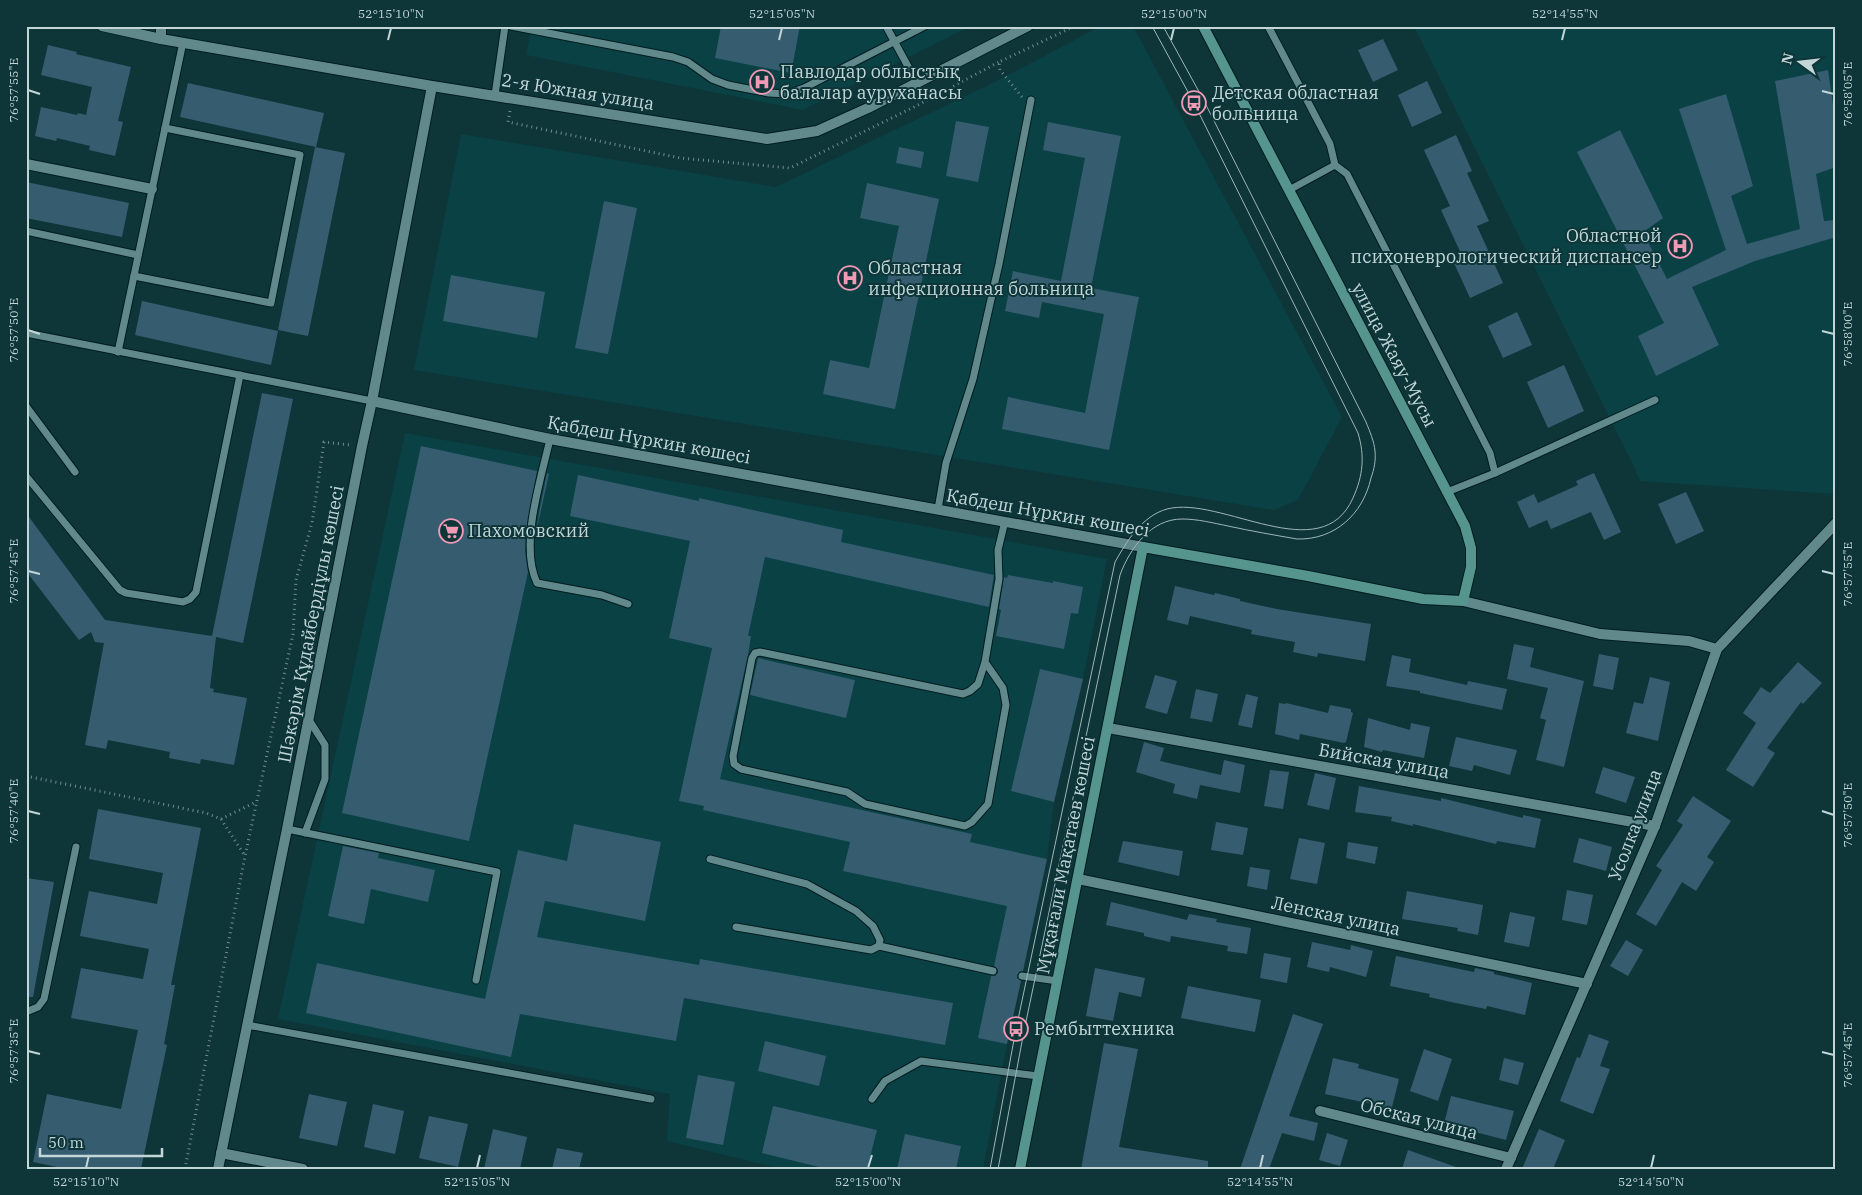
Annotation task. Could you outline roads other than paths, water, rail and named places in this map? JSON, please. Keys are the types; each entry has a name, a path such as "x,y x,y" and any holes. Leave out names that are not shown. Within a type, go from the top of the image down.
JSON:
{"main road":[{"name":"улица Жаяу-Мусы","path":"1203,26 1465,526 1471,548 1471,567 1463,601"},
{"name":"Қабдеш Нұркин көшесі","path":"1143,547 1308,576 1423,599 1463,601"},
{"name":"Мұқағали Мақатаев көшесі","path":"1020,1169 1143,547"}],"street":[{"name":"2-я Южная улица","path":"102,26 161,39 432,86 767,139 817,131 868,108 1028,26"},
{"path":"161,39 162,26"},
{"name":"Шәкәрім Құдайбердіұлы көшесі","path":"218,1169 372,402 432,86"},
{"path":"26,164 152,189"},
{"name":"Қабдеш Нұркин көшесі","path":"372,402 550,439 1143,547"},
{"name":"Усолка улица","path":"1506,1169 1655,826 1717,649 1836,523"},
{"name":"Қабдеш Нұркин көшесі","path":"1463,601 1600,634 1689,641 1717,649"},
{"name":"Бийская улица","path":"1108,728 1655,826"},
{"name":"Ленская улица","path":"1078,880 1587,984"},
{"name":"Обская улица","path":"1320,1111 1511,1158"},
{"path":"221,1154 303,1169"}],"lane":[{"path":"494,95 505,26"},
{"path":"511,26 673,57 688,62 712,79 728,85 769,93 787,94 804,88 924,26"},
{"path":"886,26 917,83"},
{"path":"1268,26 1330,144 1335,165 1347,174 1490,454 1495,473"},
{"path":"118,352 182,42"},
{"path":"938,509 946,463 972,379 999,264 1031,100"},
{"path":"134,276 271,303 300,155 164,128"},
{"path":"1289,190 1335,165"},
{"path":"26,232 138,255"},
{"path":"26,333 240,374 372,402"},
{"path":"26,476 120,590 126,593 183,602 190,600 196,592 240,374"},
{"path":"1447,492 1495,473 1654,400"},
{"path":"26,406 76,472"},
{"path":"550,439 530,527 531,571 537,583 602,595 628,604"},
{"path":"984,662 1003,688 1006,705 988,804 972,822 965,826 865,804 847,792 741,768 734,764 733,756 752,658 755,653 760,652 962,694 970,691 978,684 984,662 999,579 998,550 1005,522"},
{"path":"305,833 325,779 325,745 309,720"},
{"path":"287,830 497,872 476,980"},
{"path":"26,1012 38,1006 44,999 76,847"},
{"path":"710,859 807,884 856,911 873,926 880,940 879,946"},
{"path":"736,927 871,950 879,946 992,971"},
{"path":"1022,976 1058,981"},
{"path":"247,1026 651,1099"},
{"path":"872,1099 885,1081 921,1061 1038,1076"}],"tram line":[{"path":"990,1169 1016,1029 1115,562 1136,530 1150,517 1167,509 1189,507 1268,525 1294,529 1318,528 1338,519 1353,498 1361,474 1362,450 1358,433 1194,103 1152,26"},
{"path":"998,1169 1024,1031 1120,575 1124,565 1143,537 1151,530 1171,520 1205,521 1297,539 1323,535 1335,530 1354,513 1367,491 1373,472 1375,454 1372,436 1366,422 1203,99 1163,26"}],"place":[{"name":"Павлодар облыстық балалар ауруханасы","path":"762,82"},
{"name":"Детская областная больница","path":"1194,103"},
{"name":"Областной психоневрологический диспансер","path":"1680,246"},
{"name":"Областная инфекционная больница","path":"850,278"},
{"name":"Пахомовский","path":"451,531"},
{"name":"Рембыттехника","path":"1016,1029"}]}
